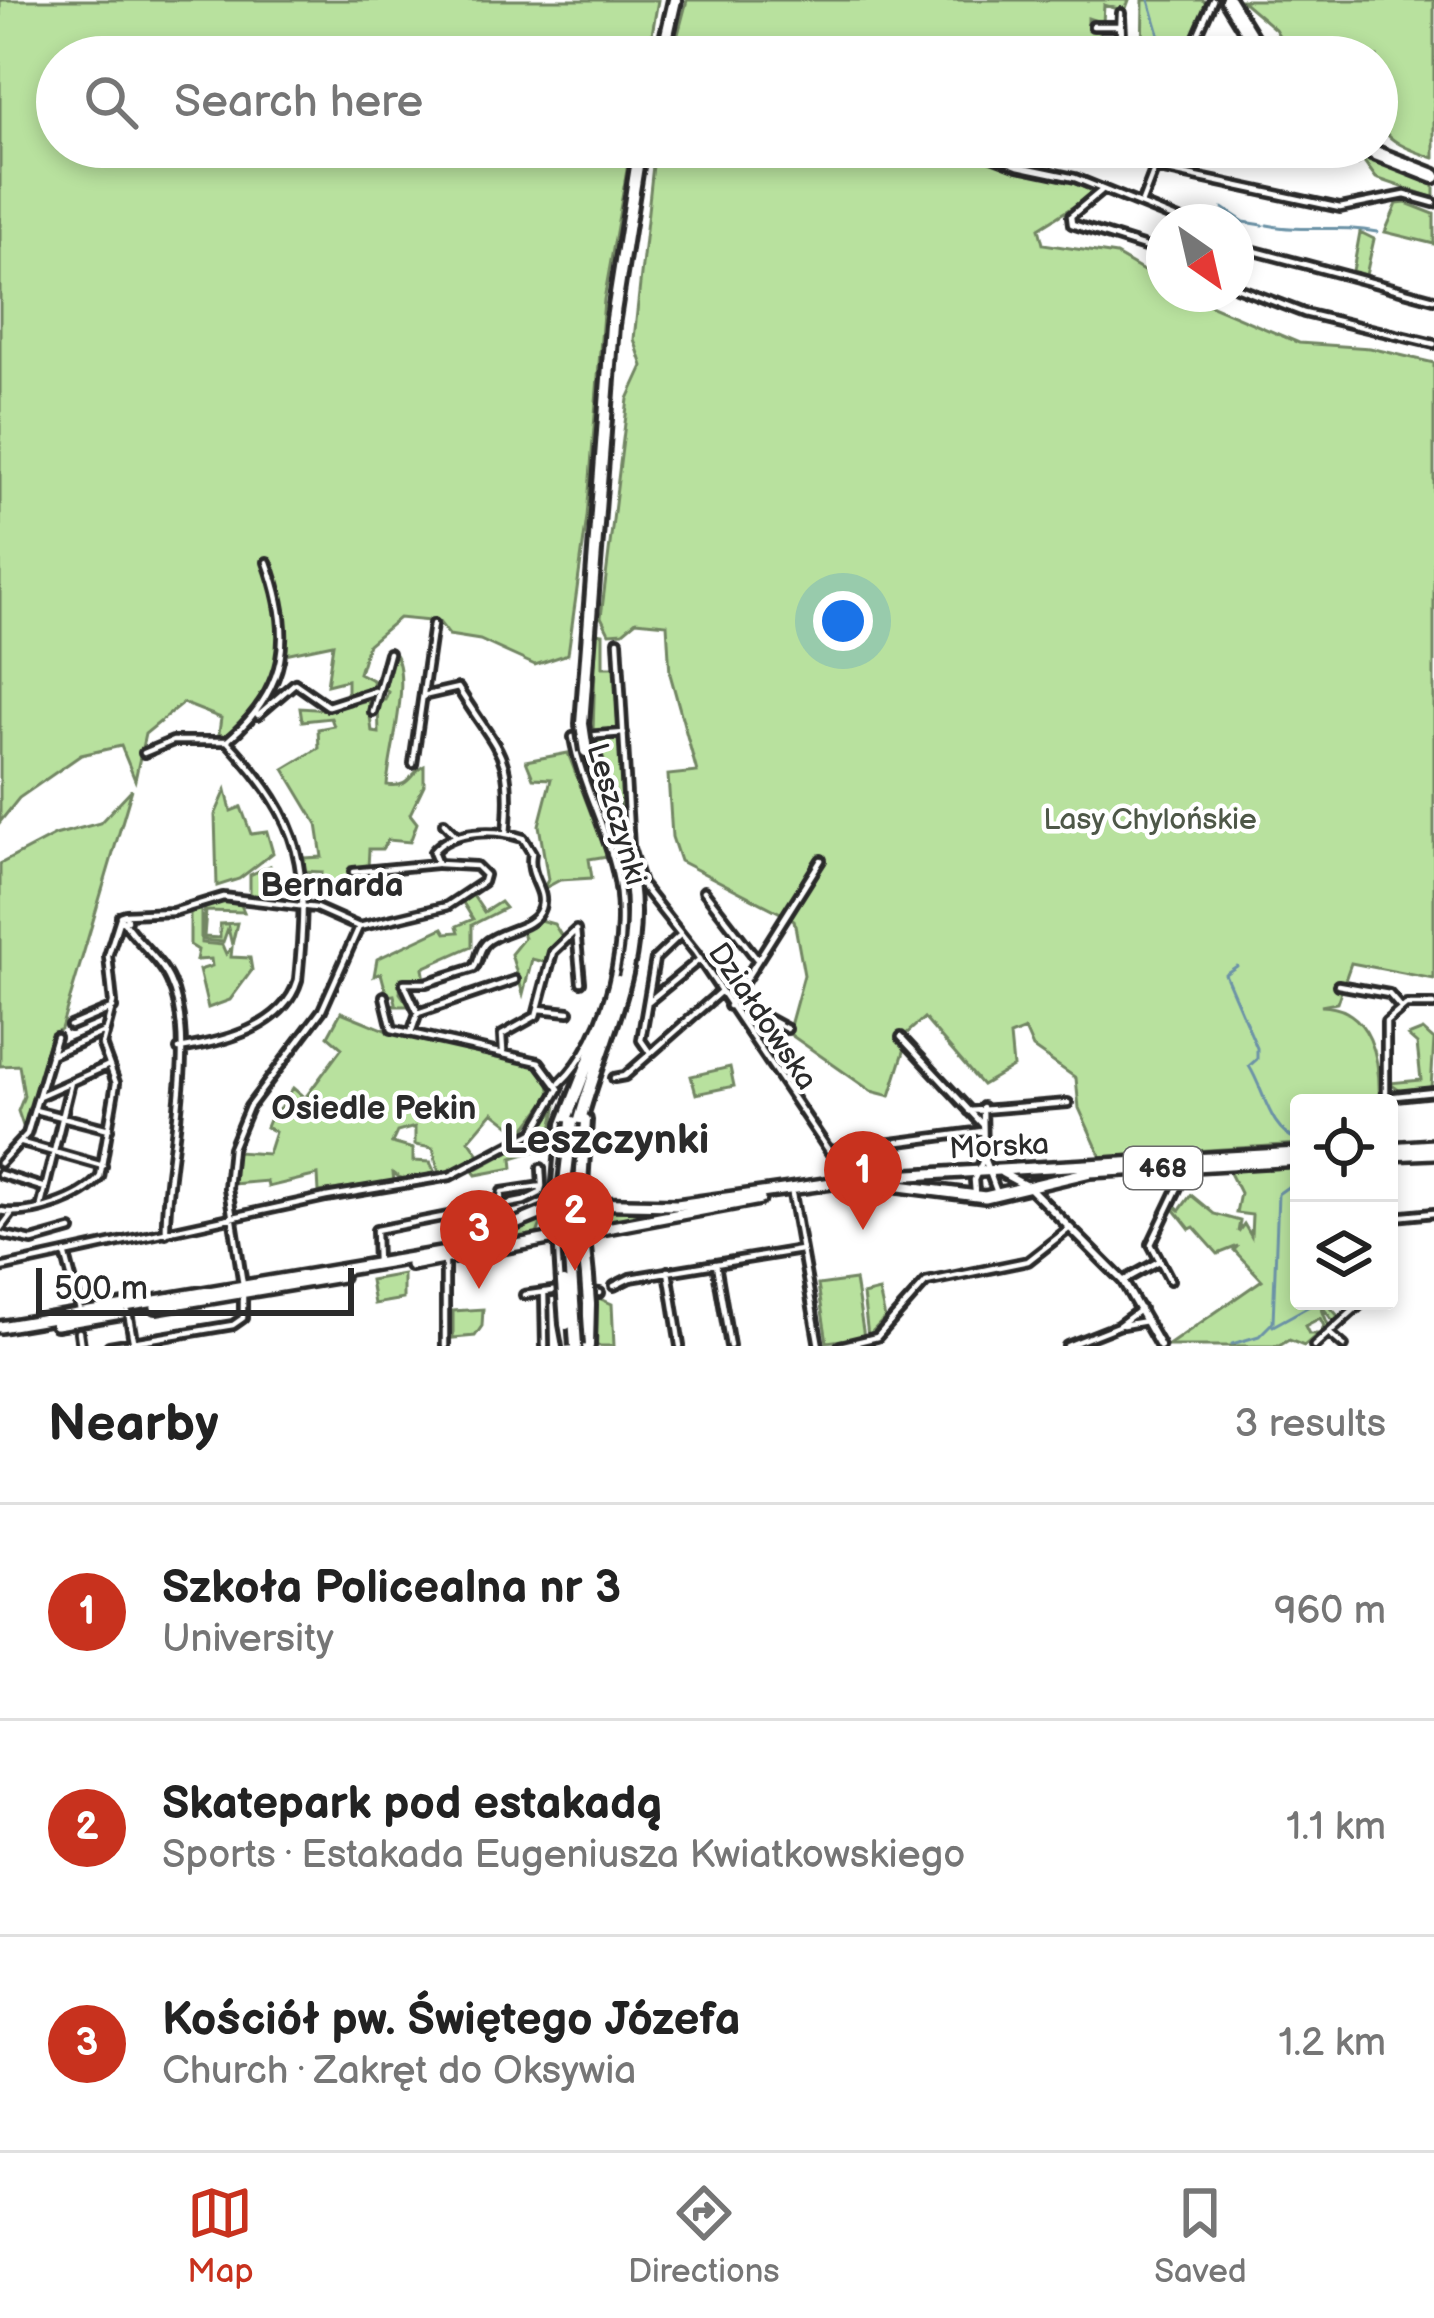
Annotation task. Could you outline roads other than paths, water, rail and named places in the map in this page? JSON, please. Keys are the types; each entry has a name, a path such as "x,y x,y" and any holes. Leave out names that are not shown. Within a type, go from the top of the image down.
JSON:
{"highway":[{"path":"663,36 672,0"},
{"path":"1221,2 1244,36"},
{"path":"1398,157 1434,173"},
{"path":"1398,164 1434,173"},
{"path":"579,1346 572,1178 575,1123 611,1008 625,942 626,893 589,750 588,688 608,405 639,168"},
{"path":"580,1202 585,1120 616,1033 631,943 632,886 589,750"},
{"path":"575,1123 622,997"},
{"path":"557,1206 558,1157 574,1091 611,1008"},
{"path":"558,1157 579,1160"},
{"path":"579,1346 586,1277 582,1229"},
{"path":"560,1233 563,1283 579,1346"}],"main road":[{"path":"1398,1151 1434,1149"},
{"name":"Morska","path":"0,1331 446,1256 557,1206 580,1202 677,1205 848,1179 1290,1156"},
{"name":"Morska","path":"0,1331 78,1309 243,1289 792,1194 877,1184 994,1197 1090,1172 1290,1157"},
{"path":"580,1202 582,1229"},
{"path":"557,1206 560,1233"}],"street":[{"path":"1201,36 1221,2"},
{"path":"1120,36 1121,15 1121,36"},
{"path":"1093,26 1119,26"},
{"path":"1028,168 1076,178 1146,206"},
{"path":"1142,204 1154,168 1340,208 1405,195 1434,203"},
{"path":"1101,191 1072,216 1072,224 1146,245"},
{"path":"1254,251 1434,298"},
{"path":"1254,293 1304,313 1434,344"},
{"path":"254,718 271,691 283,653 277,590 267,562"},
{"path":"413,764 433,624"},
{"name":"Leszczynki","path":"618,641 630,848 639,880"},
{"path":"373,712 389,653"},
{"path":"144,754 173,741 227,741 292,684 328,706 375,691"},
{"path":"424,696 458,688 504,757 510,785 506,834"},
{"name":"Leszczynki","path":"558,1084 574,1069 605,1002 621,915 615,863 573,737 624,733"},
{"path":"179,1049 236,1039 291,996 299,972 302,860 290,824 258,773 227,741"},
{"path":"444,823 456,836"},
{"path":"411,1033 418,1013 404,983 430,982 474,968 486,943 538,914 542,900 529,872 532,853 526,840 506,834 456,836 434,848 438,863"},
{"path":"787,1029 732,1004 820,860"},
{"path":"0,1210 12,1214 40,1208 97,1181 116,1083 104,1032 113,1008 108,964 112,935 124,919 180,910 218,897 301,906 359,927 450,904 481,885 485,875 476,866 438,863 408,871 353,872"},
{"name":"Działdowska","path":"639,880 732,1004 848,1179"},
{"path":"704,891 756,958"},
{"path":"124,919 171,982 179,1049 166,1233"},
{"path":"109,1346 237,1324 244,1314 227,1178 242,1120 322,1010 359,927"},
{"path":"503,1051 502,1035 534,1018 554,952 576,930 580,982"},
{"path":"650,1053 641,1040 657,956 681,934"},
{"path":"647,1002 700,959"},
{"path":"418,1013 515,980"},
{"path":"1338,985 1389,994 1401,1008"},
{"path":"614,1078 626,1076 720,992"},
{"path":"0,1268 465,1171 534,1132 557,1100 558,1084 535,1059 392,1029 385,996"},
{"path":"1386,1094 1383,1033 1401,1008 1415,1002 1434,1005"},
{"path":"70,1026 113,1008"},
{"path":"539,1009 569,1012"},
{"path":"50,1055 104,1032"},
{"path":"0,1163 20,1142 56,1037"},
{"path":"901,1037 983,1128"},
{"path":"39,1096 109,1065"},
{"path":"40,1208 71,1082"},
{"path":"1398,1098 1434,1092"},
{"path":"970,1111 1068,1103"},
{"path":"977,1198 973,1184 984,1158 983,1107"},
{"path":"34,1110 109,1129"},
{"path":"831,1150 983,1128"},
{"path":"20,1142 103,1166"},
{"path":"984,1158 992,1170 994,1197"},
{"path":"377,1264 376,1230 424,1225 535,1198 542,1186 541,1168"},
{"path":"992,1170 1030,1187 1123,1281 1160,1346"},
{"path":"0,1174 45,1188"},
{"path":"1170,1280 1151,1244 1182,1179"},
{"path":"1040,1198 1043,1183"},
{"path":"500,1206 502,1192 542,1186"},
{"path":"792,1194 819,1346"},
{"path":"1398,1217 1434,1213"},
{"path":"12,1214 0,1231 10,1236 32,1241 71,1231"},
{"path":"840,1346 877,1336 926,1282 1028,1261 1070,1228"},
{"path":"32,1241 32,1262"},
{"path":"614,1286 668,1271 801,1250"},
{"path":"66,1256 78,1309"},
{"path":"445,1346 446,1256"},
{"path":"1123,1281 1159,1261"},
{"path":"716,1264 730,1346"},
{"path":"668,1271 680,1346"},
{"path":"544,1292 545,1346"},
{"path":"524,1295 600,1293"},
{"path":"1118,1326 1141,1309"},
{"path":"1314,1346 1354,1310"},
{"path":"128,1312 134,1344"},
{"path":"1067,1346 1118,1326 1146,1321"},
{"path":"79,1332 81,1346"},
{"path":"1329,1333 1343,1346"}],"waterway":[{"path":"1149,0 1160,36"},
{"path":"1254,224 1263,225"},
{"path":"1267,225 1377,232"},
{"path":"1237,966 1225,974 1257,1048 1257,1059 1249,1066 1274,1119 1290,1136"},
{"path":"1232,1344 1259,1336 1273,1322 1278,1194 1290,1185"},
{"path":"1273,1326 1302,1310"}],"place":[{"name":"Szkoła Policealna nr 3","path":"863,1230"},
{"name":"Skatepark pod estakadą","path":"575,1271"},
{"name":"Kościół pw. Świętego Józefa","path":"479,1289"}],"district":[{"name":"Bernarda","path":"332,884"},
{"name":"Osiedle Pekin","path":"374,1107"},
{"name":"Leszczynki","path":"606,1138"}],"park label":[{"name":"Lasy Chylońskie","path":"1150,819"}]}
